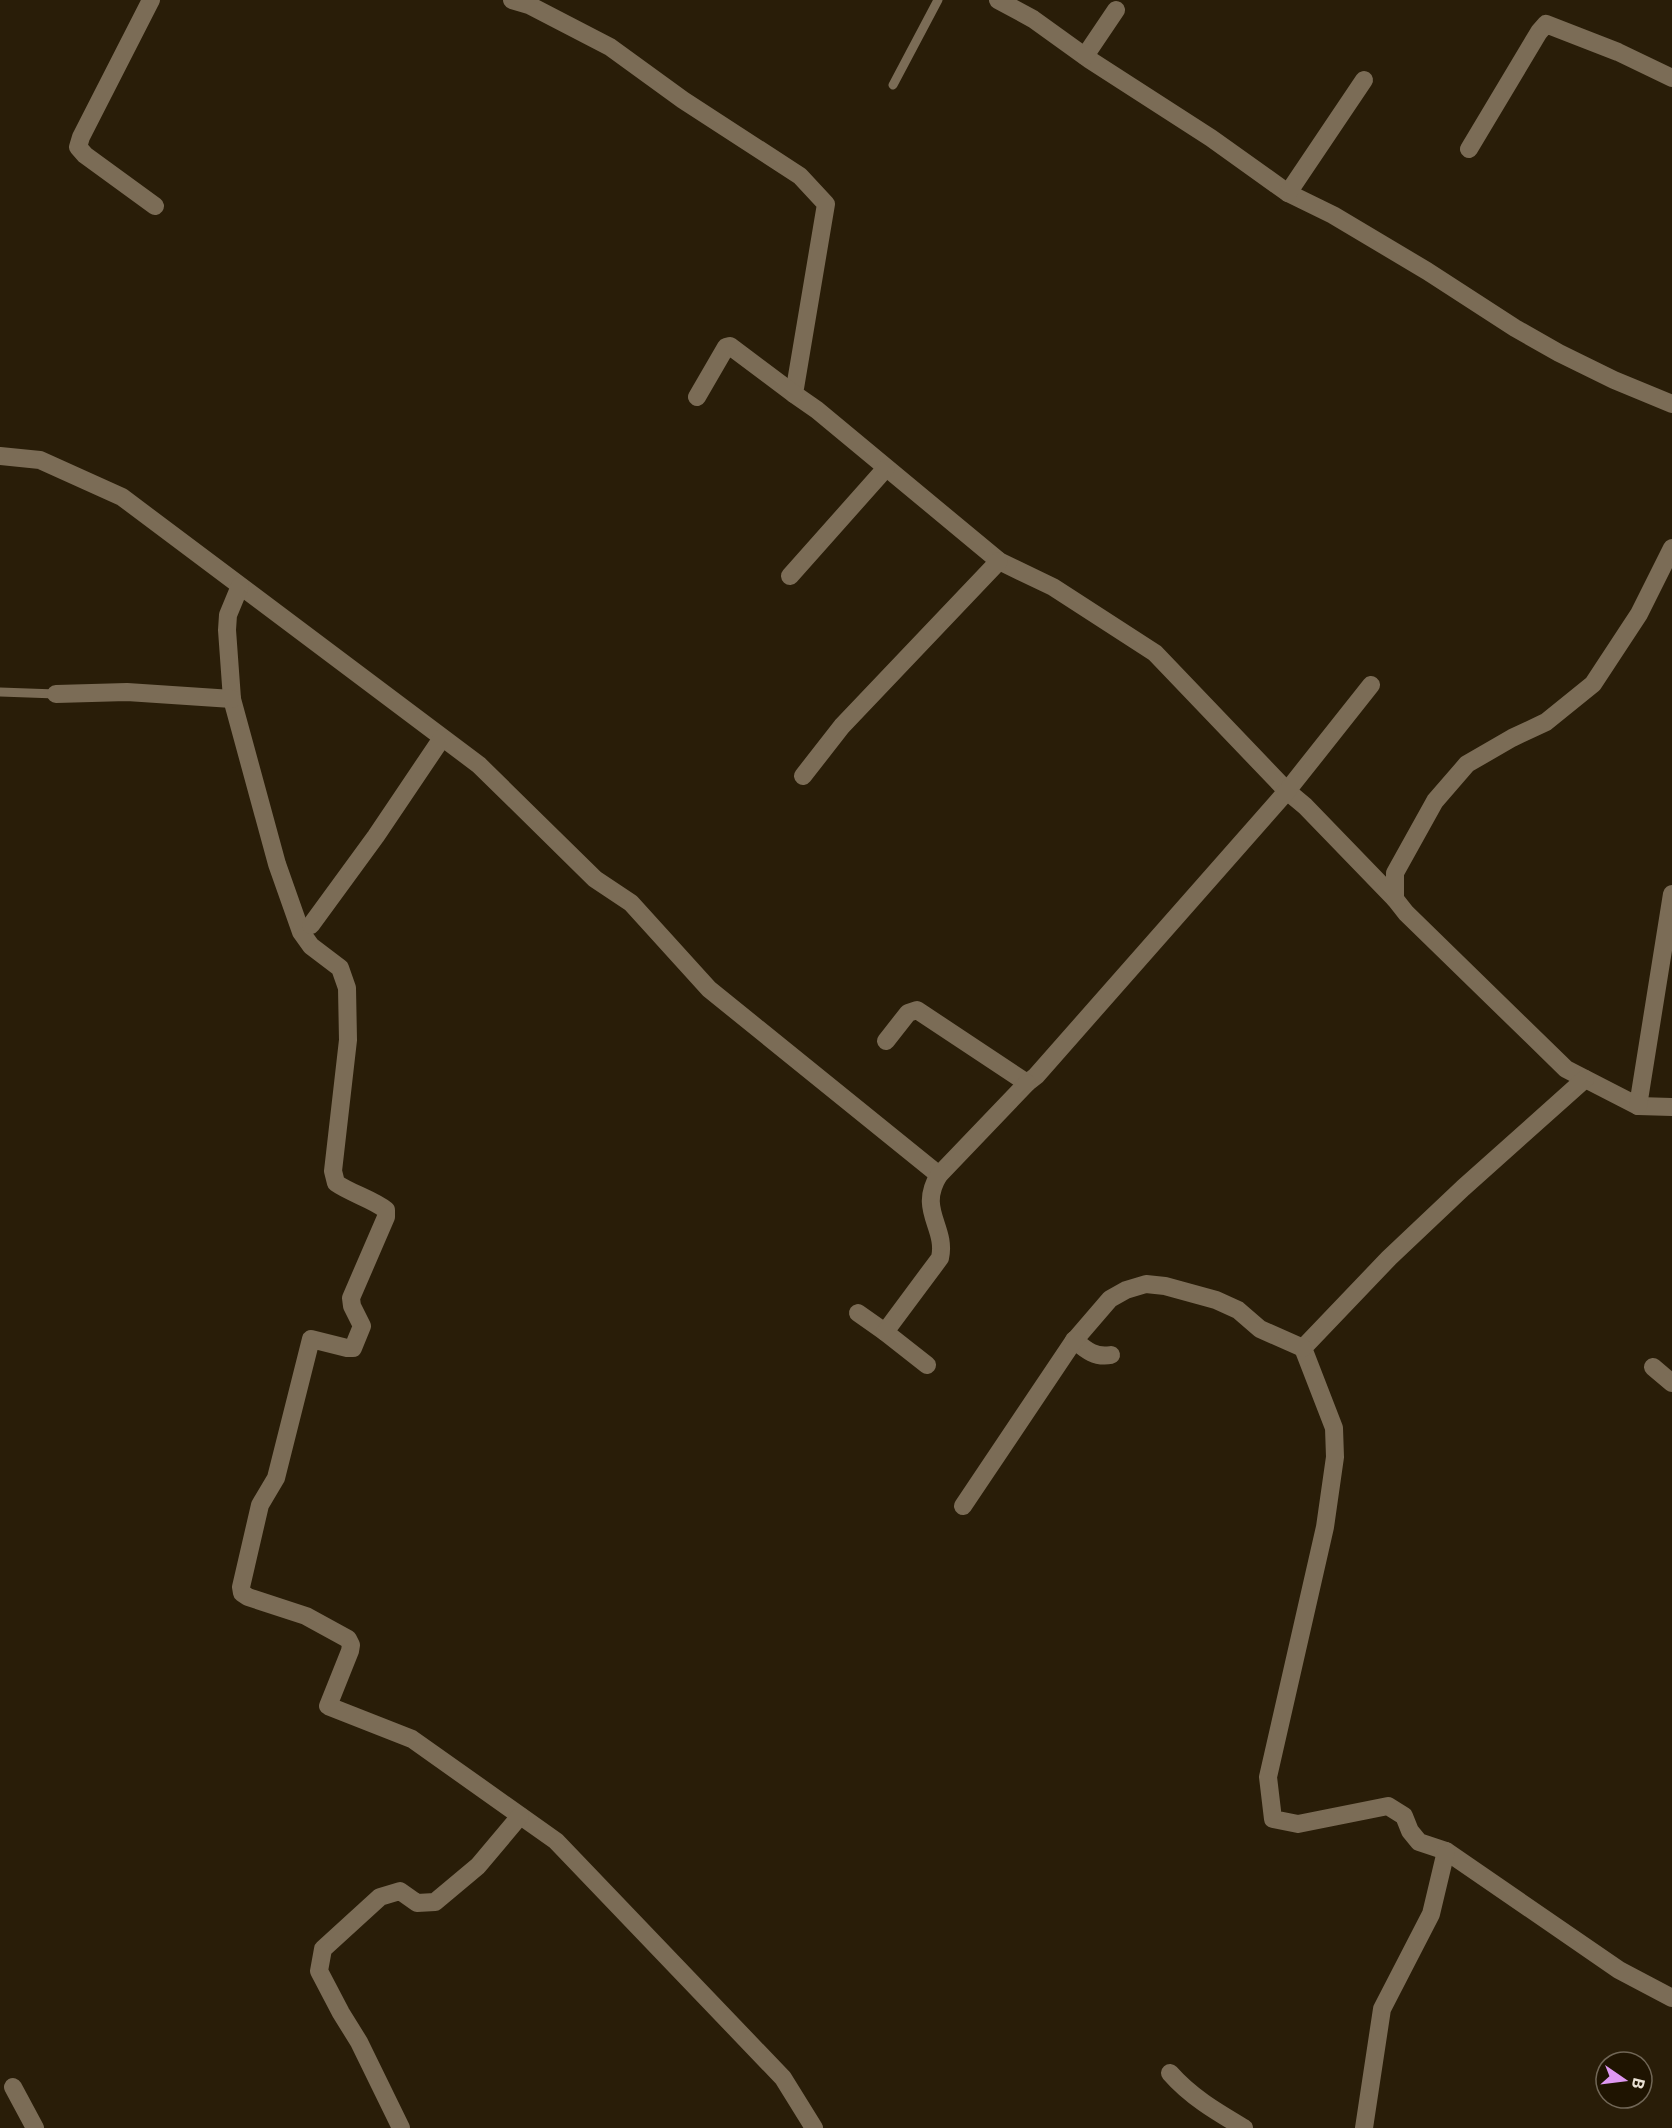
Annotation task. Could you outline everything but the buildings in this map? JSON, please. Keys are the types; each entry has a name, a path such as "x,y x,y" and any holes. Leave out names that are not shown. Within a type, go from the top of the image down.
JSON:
{"street":[{"path":"151,0 78,147 85,155 155,206"},
{"path":"998,0 1033,19 1085,56 1211,138 1288,193 1333,215 1559,353 1614,380 1672,404"},
{"path":"524,2 610,47 683,100 800,176 826,204 794,394"},
{"path":"1085,56 1116,10"},
{"path":"1469,149 1546,24 1618,52 1672,78"},
{"path":"1288,193 1364,80"},
{"path":"697,397 726,347 729,346 817,410 999,561 1053,587 1155,654 1287,792 1305,806 1406,913 1566,1069 1638,1106 1672,1107"},
{"path":"0,456 40,460 122,497 479,765 595,879 631,903 709,989 939,1175"},
{"path":"790,576 886,468"},
{"path":"1395,899 1395,873 1435,801 1467,764 1512,738 1546,722 1593,684 1639,614 1672,548"},
{"path":"803,777 842,726 999,561"},
{"path":"240,586 228,615 232,699 277,864 301,932 311,946 340,968 347,988 348,1040 333,1171 336,1184 386,1210 386,1217 351,1298 352,1306 362,1326 354,1348 311,1339 276,1478 260,1505 241,1587 242,1593 306,1616 348,1639 351,1645 350,1651 328,1706 412,1739 556,1841 783,2078 814,2128"},
{"path":"885,1332 940,1258 942,1249 930,1197 932,1187 939,1175 1036,1076 1287,792 1371,685"},
{"path":"56,694 127,692 232,699"},
{"path":"311,925 376,836 442,738"},
{"path":"1638,1106 1672,894"},
{"path":"886,1041 908,1013 916,1010 1027,1083"},
{"path":"1303,1348 1389,1258 1585,1079"},
{"path":"963,1506 1074,1340 1110,1299 1126,1290 1146,1284 1165,1286 1216,1300 1238,1310 1260,1329 1303,1348 1334,1428 1335,1457 1325,1527 1268,1777 1273,1819 1298,1824 1388,1806 1404,1816 1410,1831 1419,1842 1446,1851 1619,1970 1672,1998"},
{"path":"858,1313 927,1365"},
{"path":"1074,1340 1092,1354 1111,1355"},
{"path":"1653,1367 1672,1383"},
{"path":"400,2128 359,2042 341,2013 320,1971 323,1949 380,1897 400,1891 417,1903 435,1902 478,1866 520,1815"},
{"path":"1365,2128 1382,2009 1431,1914 1446,1851"},
{"path":"1170,2073 1179,2084 1205,2105 1244,2128"},
{"path":"13,2087 35,2128"}],"lane":[{"path":"893,85 938,0"},
{"path":"0,692 56,694"}]}
